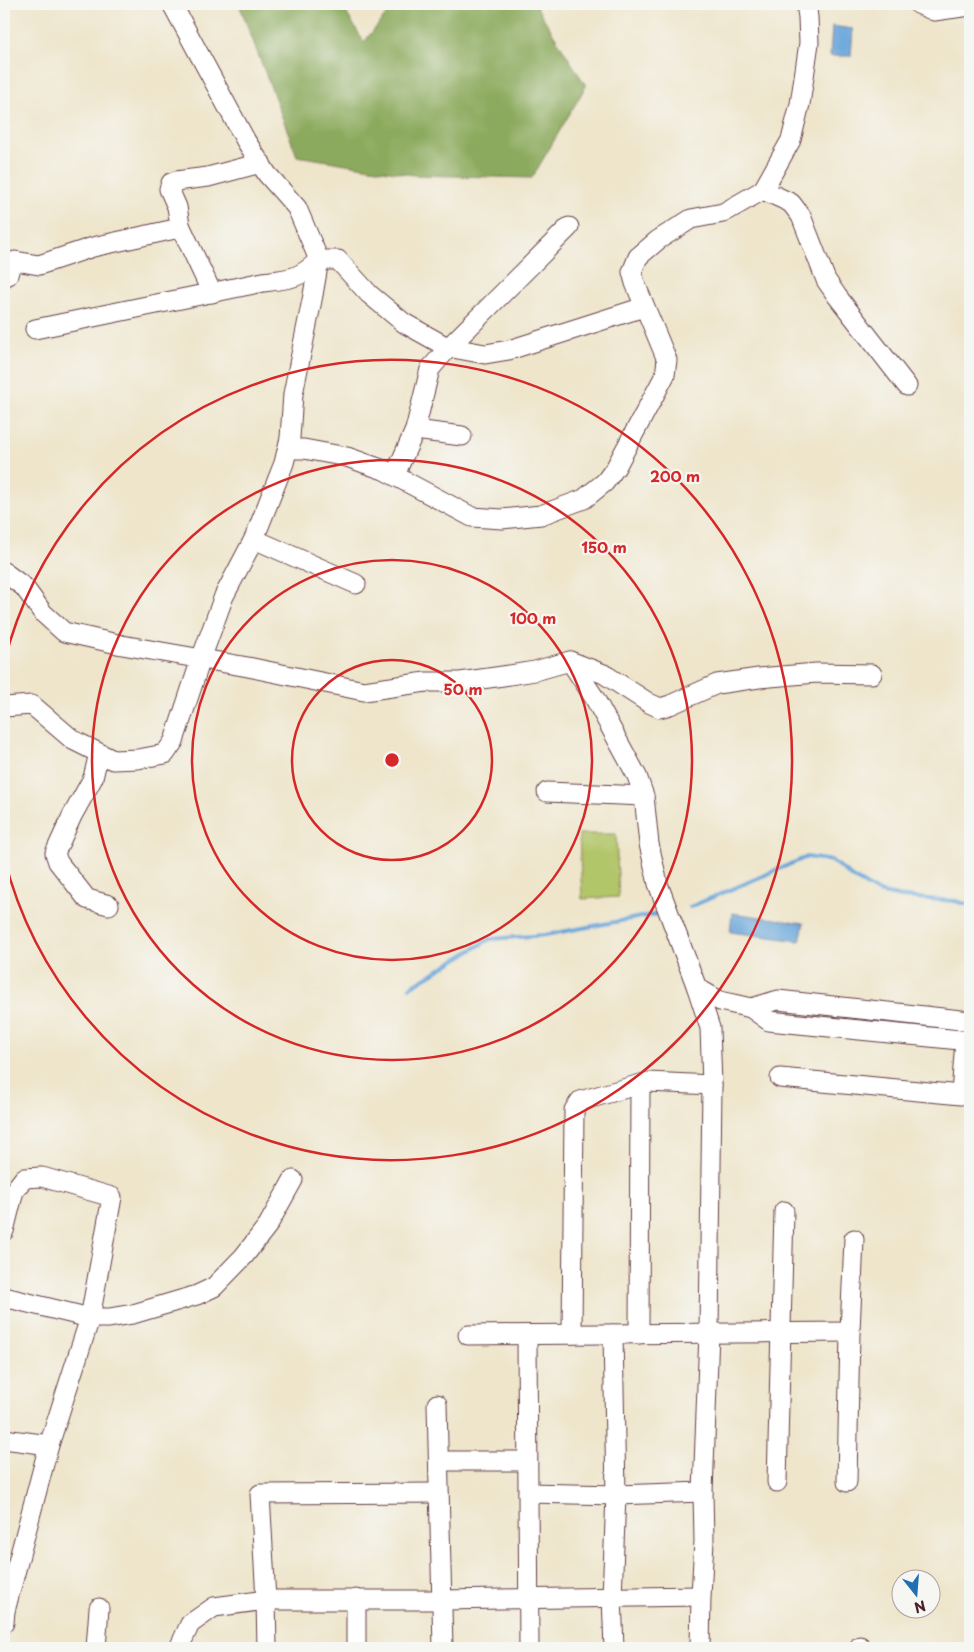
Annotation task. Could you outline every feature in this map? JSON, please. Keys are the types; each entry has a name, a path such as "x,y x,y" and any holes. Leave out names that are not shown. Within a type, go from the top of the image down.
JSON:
{"street":[{"path":"4,707 32,705 73,740 113,760 138,759 165,754 174,741 224,596 254,539 288,449 293,394 314,295 319,260 297,208 267,174 172,4"},
{"path":"288,449 304,449 347,457 384,470 472,517 502,519 541,515 584,499 605,482 616,467 665,375 667,360 644,307 632,272 638,257 658,240 692,219 723,213 763,190 791,140 800,104 809,43 806,4"},
{"path":"918,4 934,11 970,6"},
{"path":"212,293 180,225 177,207 169,189 171,183 176,180 208,177 261,164"},
{"path":"763,190 791,203 801,216 826,280 907,386"},
{"path":"4,276 8,275 11,264 15,261 39,264 93,247 175,229 180,225"},
{"path":"395,475 415,430 430,369 449,347 569,227"},
{"path":"35,330 263,282 290,279 308,271 319,260 338,260 369,294 404,323 449,347 485,354 509,350 644,307"},
{"path":"415,430 462,436"},
{"path":"254,539 356,584"},
{"path":"4,572 24,587 43,614 64,632 122,646 257,669 364,691 426,682 460,682 504,676 535,671 570,661 604,674 660,708 716,684 816,673 872,674"},
{"path":"570,661 594,697 637,776 644,796 649,844 658,884 698,988 710,1028 712,1085 709,1333 700,1648"},
{"path":"99,753 93,778 72,816 55,853 58,862 87,899 109,905"},
{"path":"547,792 644,796"},
{"path":"698,988 720,1001 751,1008 769,1021 967,1041 961,1095 780,1078"},
{"path":"751,1008 778,1000 970,1021"},
{"path":"572,1334 574,1110 580,1101 648,1082 712,1085"},
{"path":"639,1334 640,1085"},
{"path":"4,1231 14,1191 24,1178 42,1177 112,1197 90,1318 49,1445 4,1615"},
{"path":"4,1297 90,1318 109,1318 132,1314 197,1295 214,1286 244,1256 268,1225 293,1180"},
{"path":"777,1482 784,1210"},
{"path":"847,1482 854,1239"},
{"path":"468,1335 850,1332"},
{"path":"614,1334 616,1495 612,1597 614,1648"},
{"path":"527,1335 530,1648"},
{"path":"438,1404 443,1648"},
{"path":"4,1439 49,1445"},
{"path":"439,1461 527,1461"},
{"path":"528,1493 616,1495 703,1492"},
{"path":"267,1648 260,1494 440,1493"},
{"path":"180,1648 190,1624 214,1606 266,1600 442,1600 701,1596"},
{"path":"356,1599 356,1648"},
{"path":"96,1648 99,1608"}],"green space":[{"path":"239,4 341,4 364,42 395,4 538,4 536,6 586,86 532,178 414,175 297,156"},
{"path":"579,834 616,834 619,897 582,899"}],"water":[{"path":"832,26 853,29 851,56 830,56"},
{"path":"732,913 804,923 800,941 730,932"}],"waterway":[{"path":"690,907 807,857 832,861 852,877 878,892 902,897 955,901 970,905"},
{"path":"410,987 490,939 545,935 663,913"}]}
